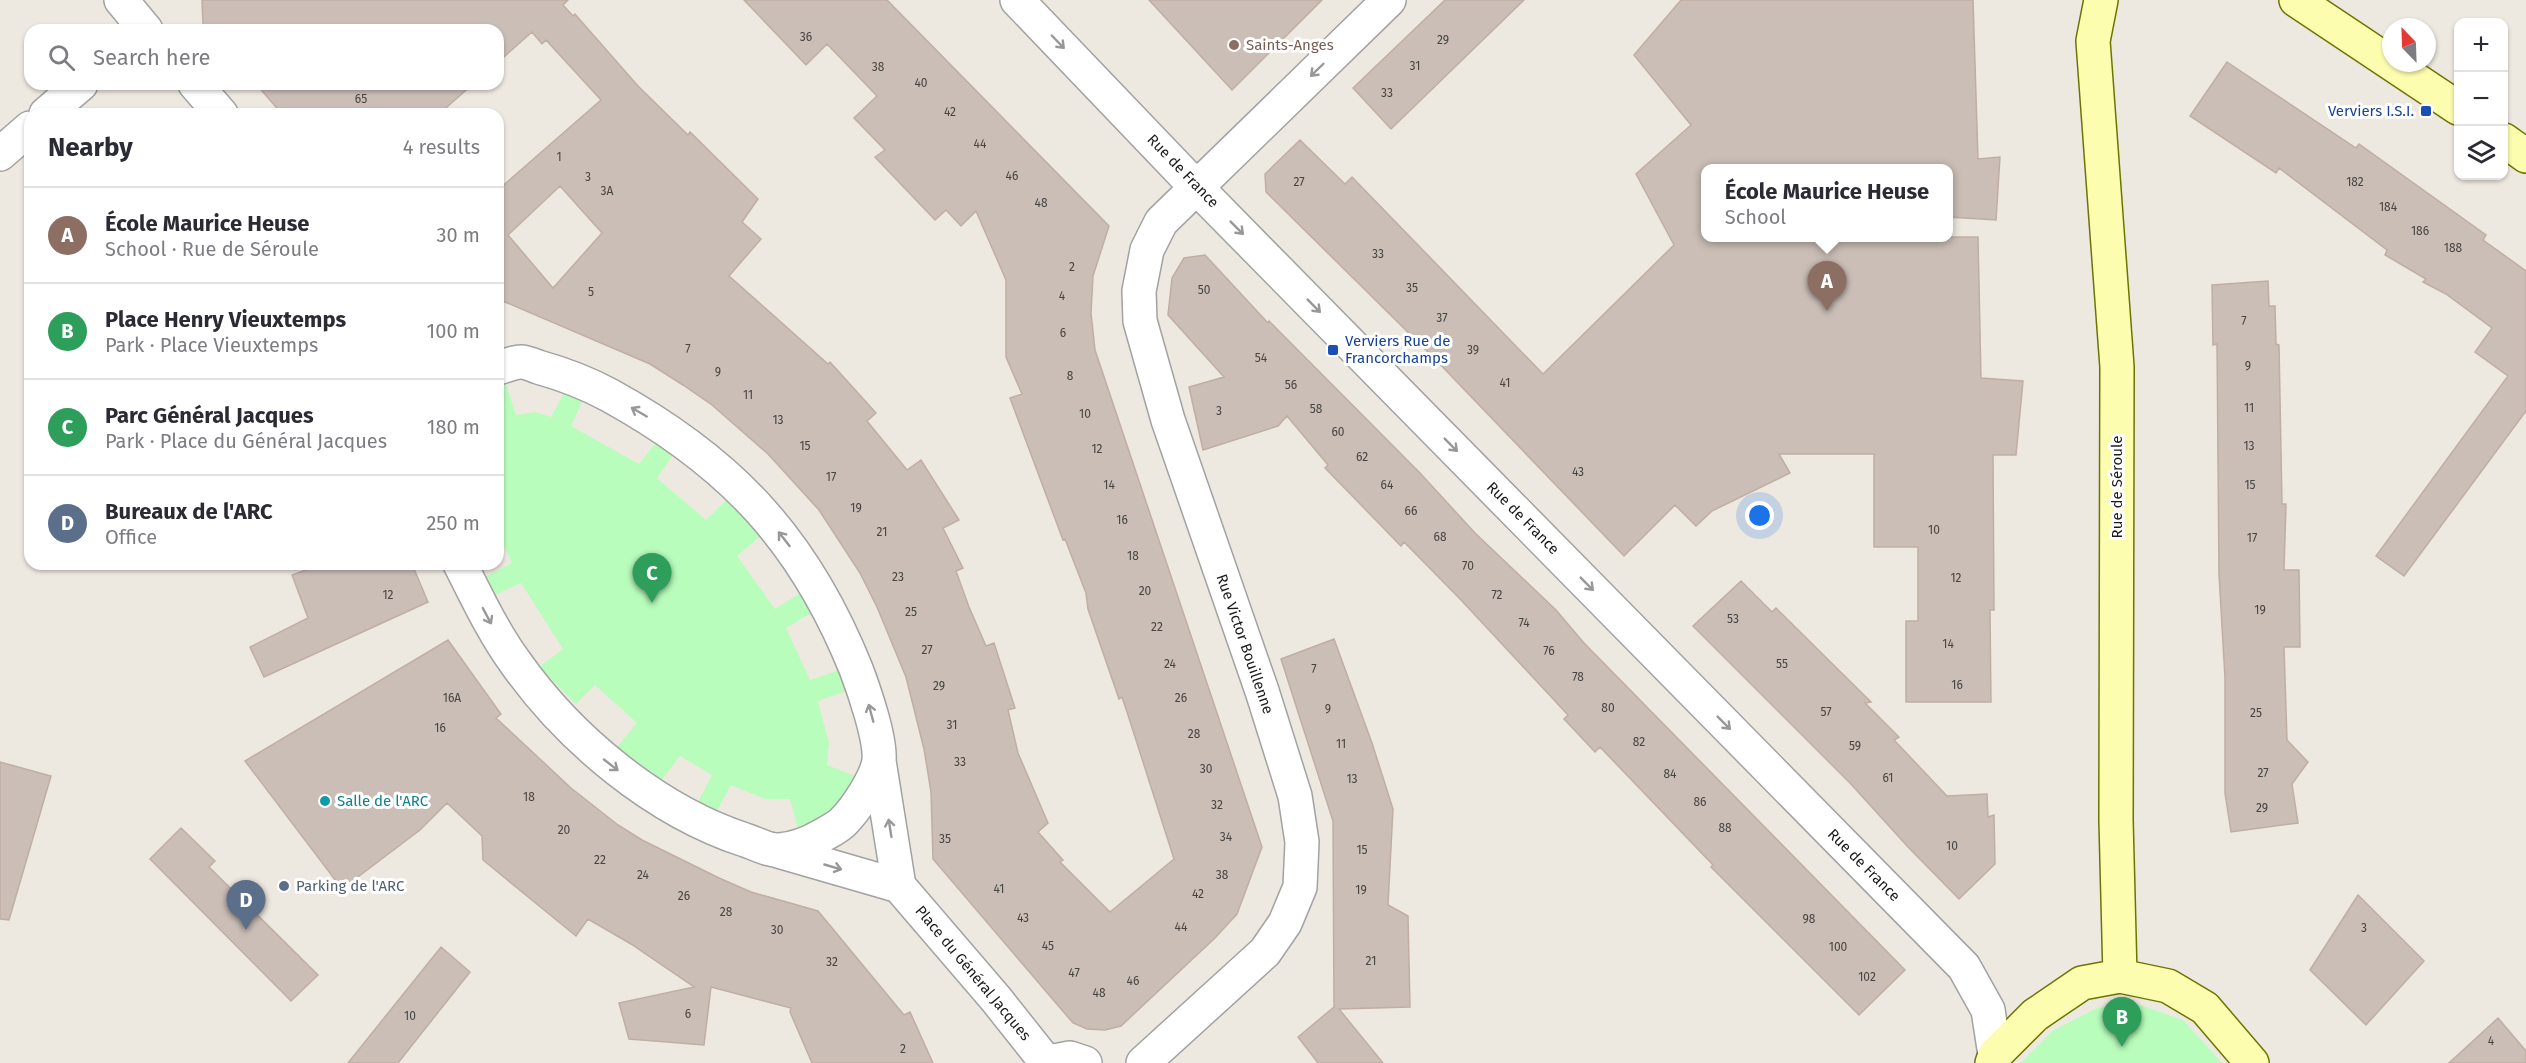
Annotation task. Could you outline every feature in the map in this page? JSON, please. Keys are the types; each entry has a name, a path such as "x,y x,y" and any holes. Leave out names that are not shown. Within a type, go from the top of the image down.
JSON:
{"street":[{"name":"Rue de France","path":"1017,0 1196,187 1964,967 1988,1010 1994,1059"},
{"name":"Rue Victor Bouillenne","path":"1143,1063 1265,952 1285,923 1300,887 1302,842 1295,796 1262,692 1168,420 1140,321 1139,291 1147,250 1161,222 1389,0"},
{"name":"Rue de Séroule","path":"2101,0 2093,41 2117,367 2116,832 2120,976"},
{"path":"2296,0 2454,105"},
{"path":"53,108 74,90"},
{"path":"200,90 216,108"},
{"path":"0,154 24,133"},
{"path":"2508,143 2526,156"},
{"path":"463,570 515,663 555,711 596,753 636,784 714,830 899,886 874,727 864,690 823,596 796,554 751,497 703,455 667,429 580,379 505,362"},
{"path":"777,850 813,841 842,823 865,794 879,761"},
{"name":"Place du Général Jacques","path":"899,886 996,999 1045,1063"},
{"path":"1994,1059 2035,1015 2082,983 2120,976 2168,986 2205,1008 2252,1063"},
{"path":"1045,1063 1070,1058 1085,1063"}],"green space":[{"path":"506,384 516,415 535,412 551,417 566,389 584,398 571,426 639,464 658,440 675,452 657,478 706,520 728,498 761,536 737,556 775,609 802,592 813,612 786,628 810,680 839,670 847,691 818,701 829,743 827,765 855,776 845,794 832,809 798,829 790,799 765,799 731,785 716,812 698,802 712,775 680,756 661,781 617,747 637,723 595,685 576,704 539,667 563,649 521,583 493,596 483,578 498,570 504,570 504,567 512,563 504,546 504,385"},
{"path":"2137,1004 2183,1020 2222,1063 2021,1063 2052,1031 2097,1008"}],"building":[{"path":"202,0 568,0 563,5 573,16 575,14 638,86 688,135 690,132 758,199 742,222 761,239 729,276 828,364 830,362 876,413 867,421 907,470 921,460 959,520 943,528 963,568 956,571 969,607 986,646 994,643 1015,708 1008,710 1018,753 1048,823 1038,832 1063,860 1060,862 1110,912 1174,859 1122,697 1119,699 1088,609 1086,593 1065,539 1063,540 1010,398 1022,394 1006,357 1006,280 976,211 961,226 946,210 935,220 875,157 885,150 854,118 877,96 827,44 806,65 744,0 887,0 1109,226 1093,276 1091,313 1095,350 1262,847 1237,914 1215,938 1121,1026 1105,1030 1087,1029 1073,1023 933,859 931,792 924,749 906,677 860,573 819,510 768,454 712,405 683,385 650,364 504,302 504,185 601,100 546,40 542,44 532,32 504,57 504,24 203,24","holes":["560,186 602,233 553,288 508,235"]},
{"name":"Saints-Anges","path":"1149,0 1322,0 1232,90"},
{"path":"1445,0 1524,0 1391,129 1353,88"},
{"path":"1681,0 1973,0 1978,159 2000,157 1996,220 1953,217 1953,164 1701,164 1701,242 1953,242 1953,237 1978,237 1981,378 2023,381 2016,455 1993,455 1994,610 1990,610 1991,702 1906,702 1906,621 1918,621 1918,547 1874,547 1874,454 1779,454 1790,473 1712,511 1696,526 1675,505 1624,556 1433,357 1266,192 1265,174 1300,140 1345,184 1352,177 1543,374 1674,245 1636,174 1691,125 1634,55"},
{"path":"2227,62 2356,148 2359,144 2486,235 2483,240 2526,271 2526,411 2404,576 2376,556 2508,376 2475,352 2492,328 2446,294 2423,282 2426,279 2385,255 2387,250 2279,168 2276,173 2190,116"},
{"path":"261,90 466,90 446,108 277,108"},
{"path":"1205,255 1268,323 1269,321 1420,473 1475,533 1556,610 1584,643 1905,970 1859,1015 1711,867 1713,865 1600,747 1595,752 1564,719 1568,715 1461,600 1404,542 1401,546 1325,468 1328,465 1287,416 1278,426 1203,450 1189,387 1224,377 1168,315 1172,278 1184,258"},
{"path":"2268,281 2269,306 2275,306 2276,344 2279,345 2282,504 2286,504 2284,570 2299,570 2300,647 2284,647 2287,740 2308,762 2292,784 2298,823 2231,832 2225,793 2225,678 2219,574 2217,344 2213,345 2212,285"},
{"path":"306,570 415,570 428,602 264,677 250,647 308,618 292,575"},
{"path":"1741,581 1772,612 1776,608 1871,702 1865,703 1899,737 1894,740 1947,796 1987,794 1988,817 1994,815 1995,864 1959,899 1850,783 1693,626"},
{"path":"1334,639 1372,743 1393,809 1388,905 1408,916 1410,1007 1339,1009 1383,1063 1318,1063 1298,1037 1334,1007 1333,821 1281,659"},
{"path":"448,640 501,714 496,718 571,788 618,825 642,840 751,892 818,911 904,1015 910,1012 933,1063 812,1063 790,1012 791,1008 711,987 704,1045 629,1039 619,1003 694,987 631,944 588,919 576,936 483,860 482,836 447,803 420,830 342,889 245,761"},
{"path":"0,762 51,776 9,920 0,919"},
{"path":"181,828 215,861 209,867 318,975 291,1001 150,859"},
{"path":"2358,895 2424,961 2366,1025 2310,970"},
{"path":"441,947 470,972 398,1063 348,1063"},
{"path":"2498,1018 2526,1051 2526,1063 2449,1063"}],"place":[{"name":"Saints-Anges","path":"1234,45"},
{"name":"Verviers I.S.I.","path":"2426,111"},
{"name":"École Maurice Heuse","path":"1827,311"},
{"name":"Verviers Rue de Francorchamps","path":"1333,350"},
{"name":"Parc Général Jacques","path":"652,603"},
{"name":"Salle de l'ARC","path":"325,801"},
{"name":"Parking de l'ARC","path":"284,886"},
{"name":"Bureaux de l'ARC","path":"246,930"},
{"name":"Place Henry Vieuxtemps","path":"2122,1047"}]}
